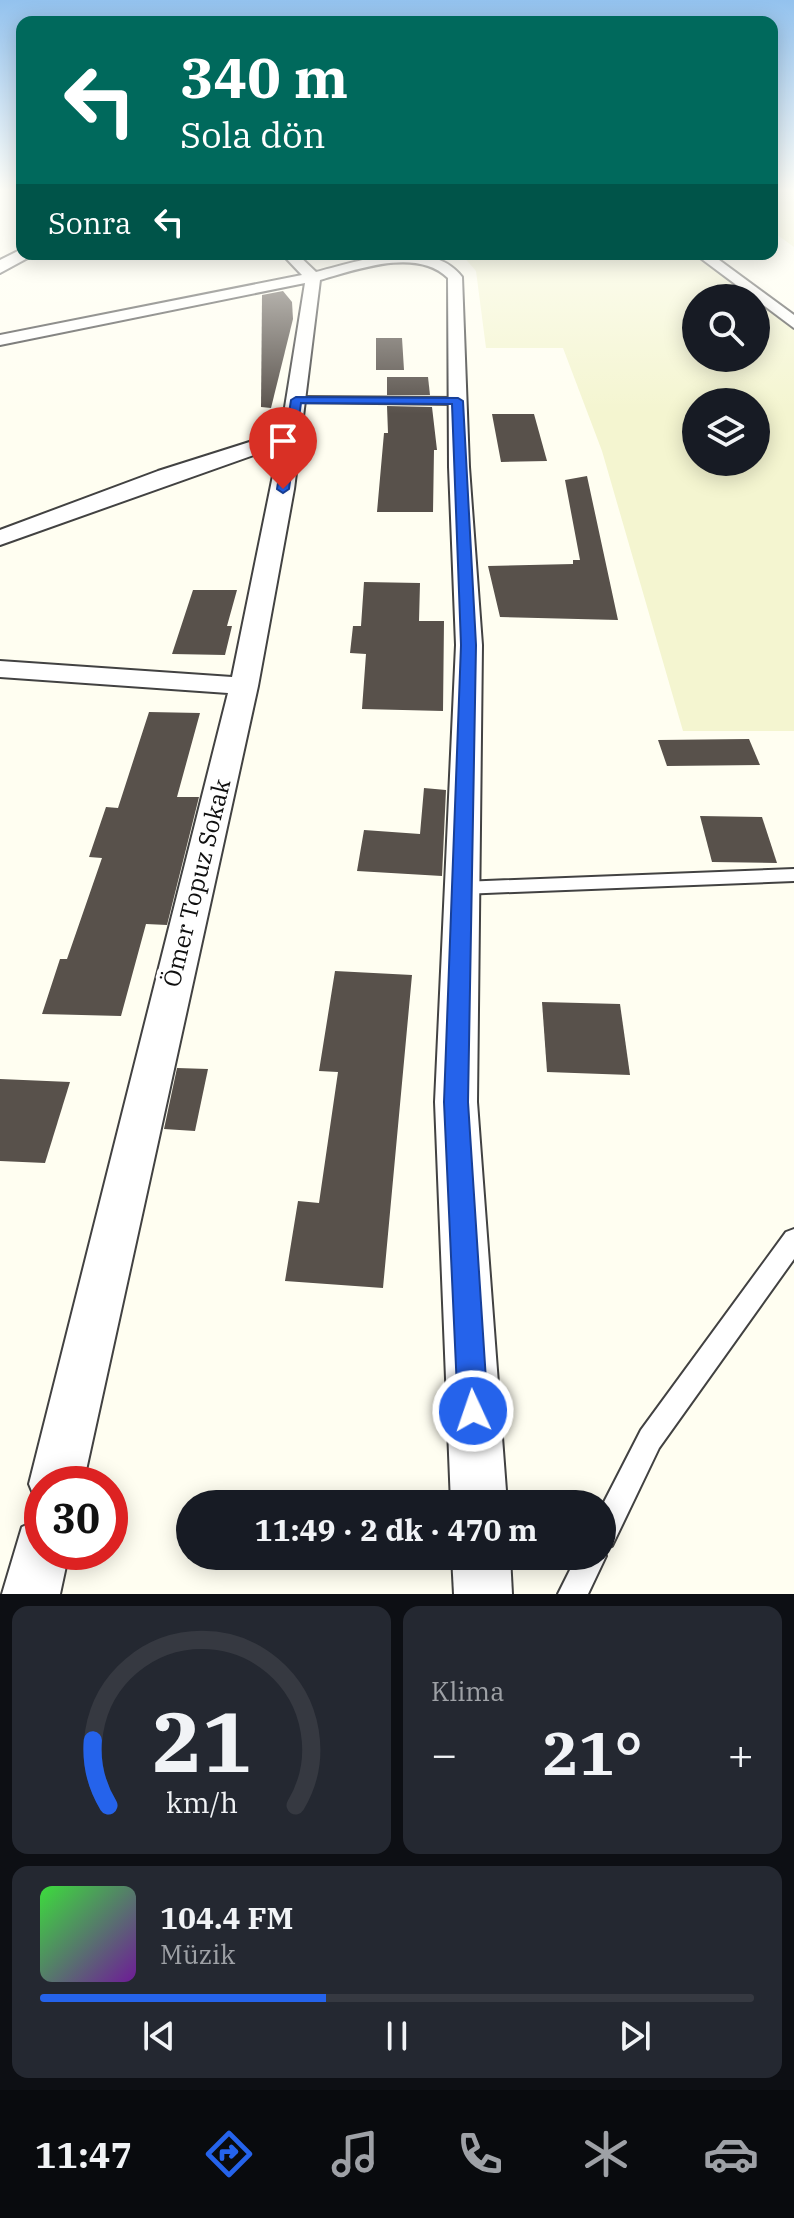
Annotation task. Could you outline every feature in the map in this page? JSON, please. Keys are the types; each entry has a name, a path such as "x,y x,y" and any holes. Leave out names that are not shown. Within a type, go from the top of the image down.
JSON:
{"street":[{"path":"0,340 299,265"},
{"name":"Ömer Topuz Sokak","path":"60,1466 244,686 296,400 301,265"},
{"path":"436,265 455,274 469,645 456,1102 478,1490"},
{"path":"717,265 794,323"},
{"path":"0,538 166,476 291,435"},
{"path":"0,669 244,686"},
{"path":"31,1594 37,1570"},
{"path":"482,1570 483,1594"}],"lane":[{"path":"296,400 457,385"},
{"path":"462,888 794,875"},
{"path":"616,1508 650,1439 794,1240"},
{"path":"573,1594 585,1570"}],"green space":[{"path":"471,265 713,265 741,284 682,284 682,372 770,372 770,305 794,322 794,731 683,731 602,451 563,348 486,348 476,271"}],"building":[{"path":"283,291 292,302 293,319 271,408 261,407 262,295"},
{"path":"376,338 402,338 404,370 376,370"},
{"path":"387,377 428,377 430,395 387,395"},
{"path":"387,406 432,407 437,450 434,450 433,512 377,512 384,433 388,433"},
{"path":"492,414 534,414 547,461 501,462"},
{"path":"587,476 618,620 500,617 488,566 573,564 573,560 580,560 565,480"},
{"path":"364,582 420,583 419,621 444,621 443,711 362,709 366,654 350,653 353,626 361,626"},
{"path":"193,590 237,590 227,626 232,626 225,655 172,654"},
{"path":"149,712 200,713 177,797 199,797 167,925 146,924 121,1016 42,1014 60,959 67,959 102,858 89,857 106,807 118,808"},
{"path":"749,739 760,765 667,766 658,740"},
{"path":"424,788 446,790 442,876 357,871 364,830 420,834"},
{"path":"700,816 762,817 777,863 712,862"},
{"path":"335,971 412,975 383,1288 285,1281 298,1201 319,1203 338,1072 319,1071"},
{"path":"542,1002 620,1004 630,1075 547,1072"},
{"path":"177,1068 208,1069 195,1131 164,1129"},
{"path":"0,1079 70,1082 45,1163 0,1161"}],"route":[{"path":"283,489 296,400 458,401 469,645 456,1102 473,1411"}]}
